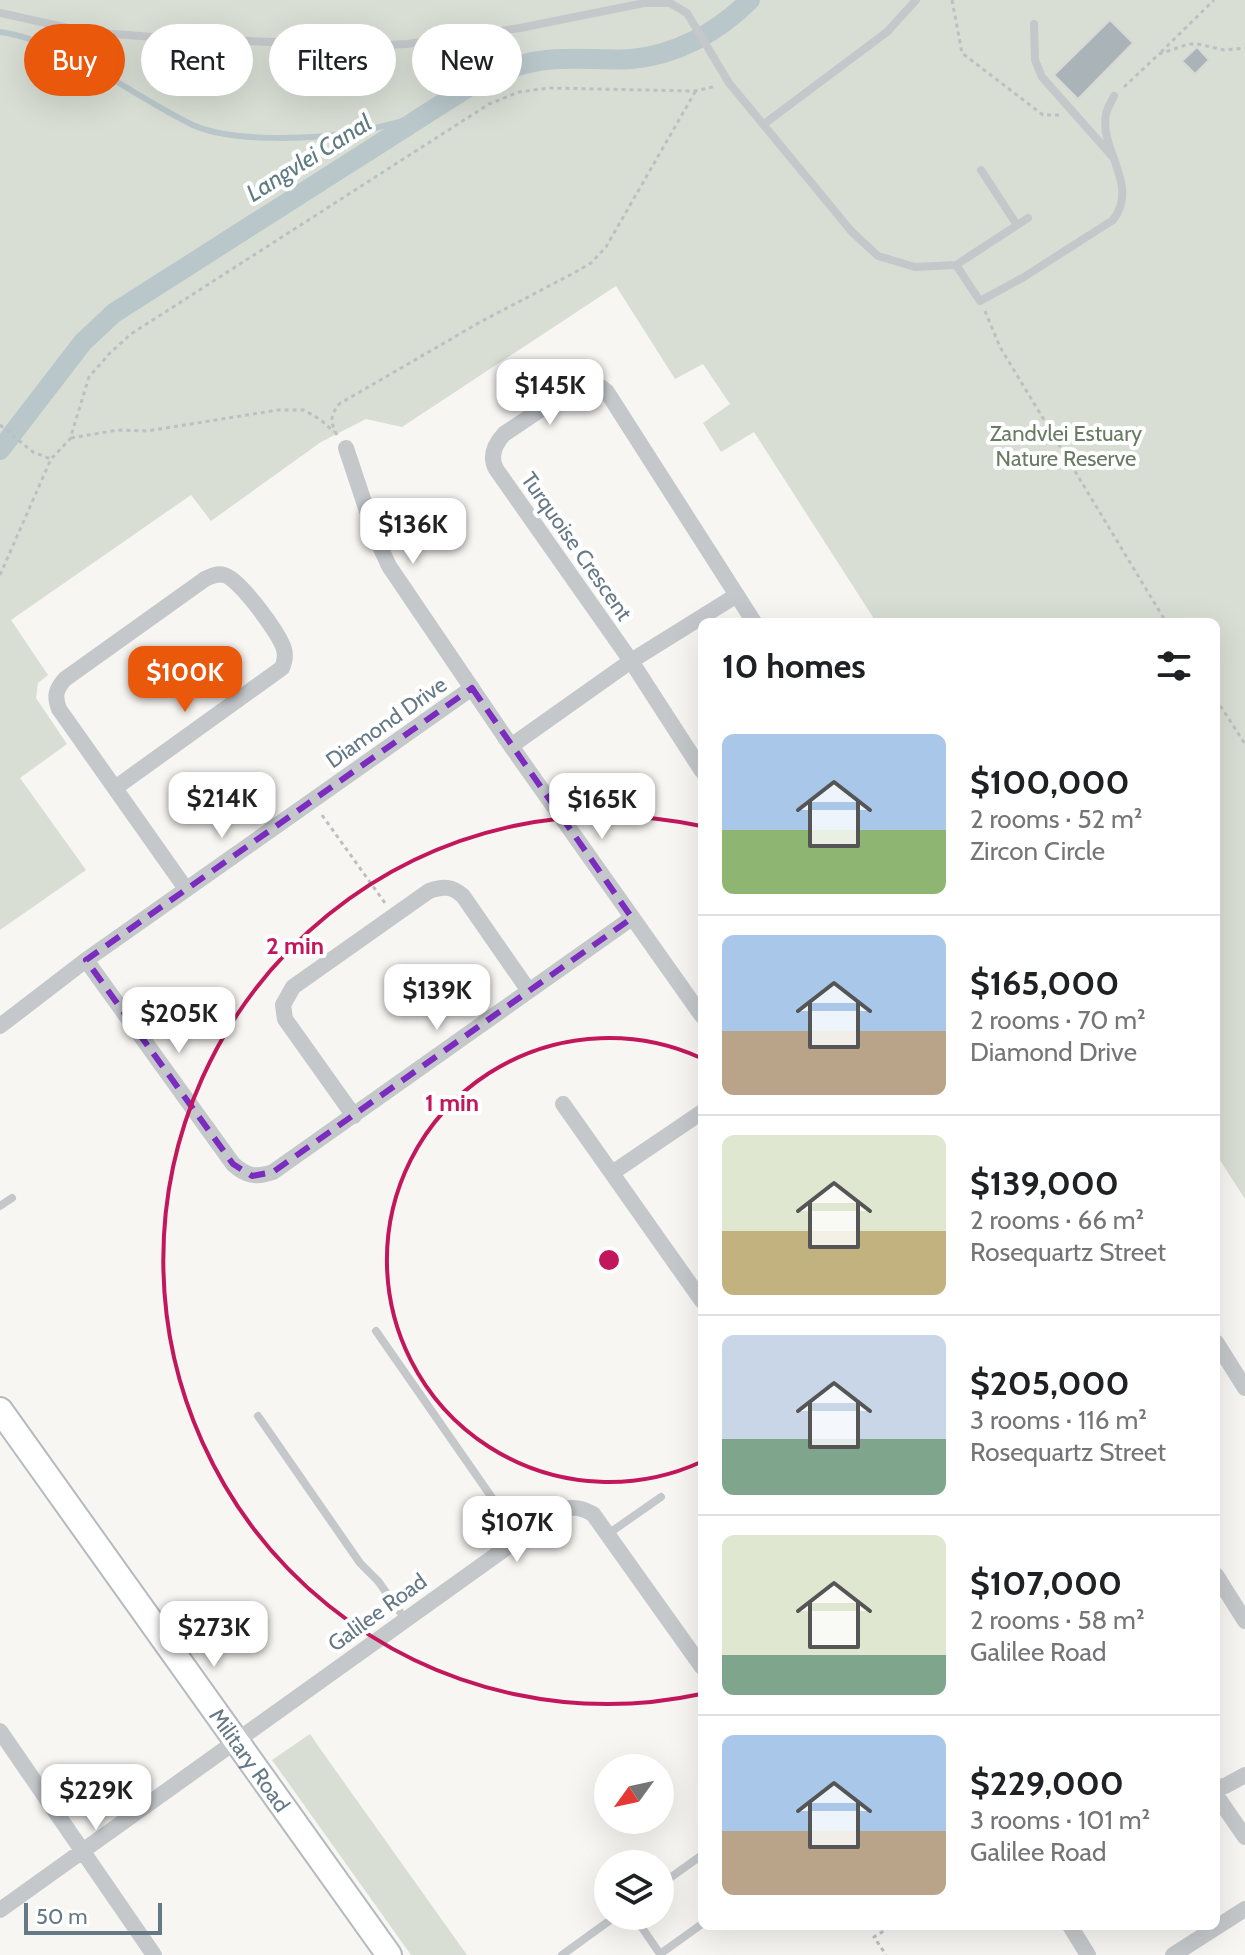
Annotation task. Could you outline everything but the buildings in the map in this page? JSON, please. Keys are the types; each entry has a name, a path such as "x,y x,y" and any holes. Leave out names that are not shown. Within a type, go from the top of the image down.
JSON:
{"main road":[{"name":"Military Road","path":"0,1410 389,1955"}],"street":[{"name":"Turquoise Crescent","path":"631,661 493,465 495,446 504,434 574,387 591,384 607,392 737,595"},
{"path":"341,441 389,566 472,688"},
{"path":"115,788 282,668 285,655 282,643 233,579 221,574 205,579 73,673 57,688 59,709 186,889"},
{"path":"700,618 737,595 751,618"},
{"path":"511,746 631,661 698,619"},
{"path":"631,661 698,765"},
{"name":"Diamond Drive","path":"0,1026 86,960 472,688 698,1010"},
{"path":"354,1116 285,1019 283,1005 293,987 429,891 442,887 454,889 463,896 529,991"},
{"path":"86,960 233,1164 252,1176 273,1172 632,918"},
{"path":"563,1104 698,1295"},
{"path":"612,1173 698,1115"},
{"path":"1220,1348 1245,1388"},
{"name":"Galilee Road","path":"0,1910 405,1619 568,1507 581,1507 593,1514 698,1661"},
{"path":"1220,1581 1245,1621"},
{"path":"0,1731 154,1955"},
{"path":"1220,1787 1245,1775"},
{"path":"1220,1801 1245,1837"},
{"path":"1220,1925 1245,1909"},
{"path":"1072,1930 1088,1955"},
{"path":"1173,1955 1212,1930"}],"lane":[{"path":"764,124 887,32 916,0"},
{"path":"0,13 87,32 325,46 407,44 520,28 662,1 682,8 729,83 852,232 878,256 915,267 956,265 1028,218"},
{"path":"1034,24 1033,45 1038,70 1050,88 1115,160"},
{"path":"956,265 980,301 1036,270 1113,220 1123,201 1122,182 1106,126 1106,113 1114,96"},
{"path":"981,170 1017,225"},
{"path":"0,1206 12,1198"},
{"path":"376,1331 520,1538"},
{"path":"258,1416 360,1563 378,1581 405,1619"},
{"path":"608,1534 661,1497"},
{"path":"674,1875 698,1858"},
{"path":"644,1930 660,1954 698,1927"},
{"path":"562,1955 597,1930"}],"path":[{"path":"952,0 962,53 1043,115 1075,116"},
{"path":"1114,96 1214,0"},
{"path":"1159,54 1198,44 1224,50 1245,48"},
{"path":"0,575 51,459 70,439 89,377 131,334 489,104 519,92 550,88 695,91 729,83"},
{"path":"341,441 331,424 332,414 339,404 482,321 591,263 606,247 695,91"},
{"path":"980,301 1000,347 1164,618"},
{"path":"70,439 118,430 147,431 278,410 304,410 321,420 341,441"},
{"path":"0,425 33,452 51,459"},
{"path":"1220,705 1245,744"},
{"path":"312,801 394,916"},
{"path":"885,1930 874,1937 886,1955"}],"highlighted area":[{"path":"472,688 632,918 273,1172 252,1176 233,1164 86,960"}],"green space":[{"name":"Zandvlei Estuary Nature Reserve","path":"0,0 1245,0 1245,1199 1220,1160 1220,618 873,618 754,432 721,452 703,423 730,404 703,364 675,379 616,286 402,427 366,419 321,442 211,521 191,495 11,620 48,675 38,683 36,698 67,744 20,778 86,870 0,930"},
{"path":"310,1734 467,1955 411,1955 272,1760"}],"waterway":[{"name":"Langvlei Canal","path":"0,450 83,342 114,313 481,79 539,61 631,59 664,53 710,32 750,0"},
{"path":"0,32 25,38 75,58 193,125 229,135 297,138 339,134 423,116"}]}
